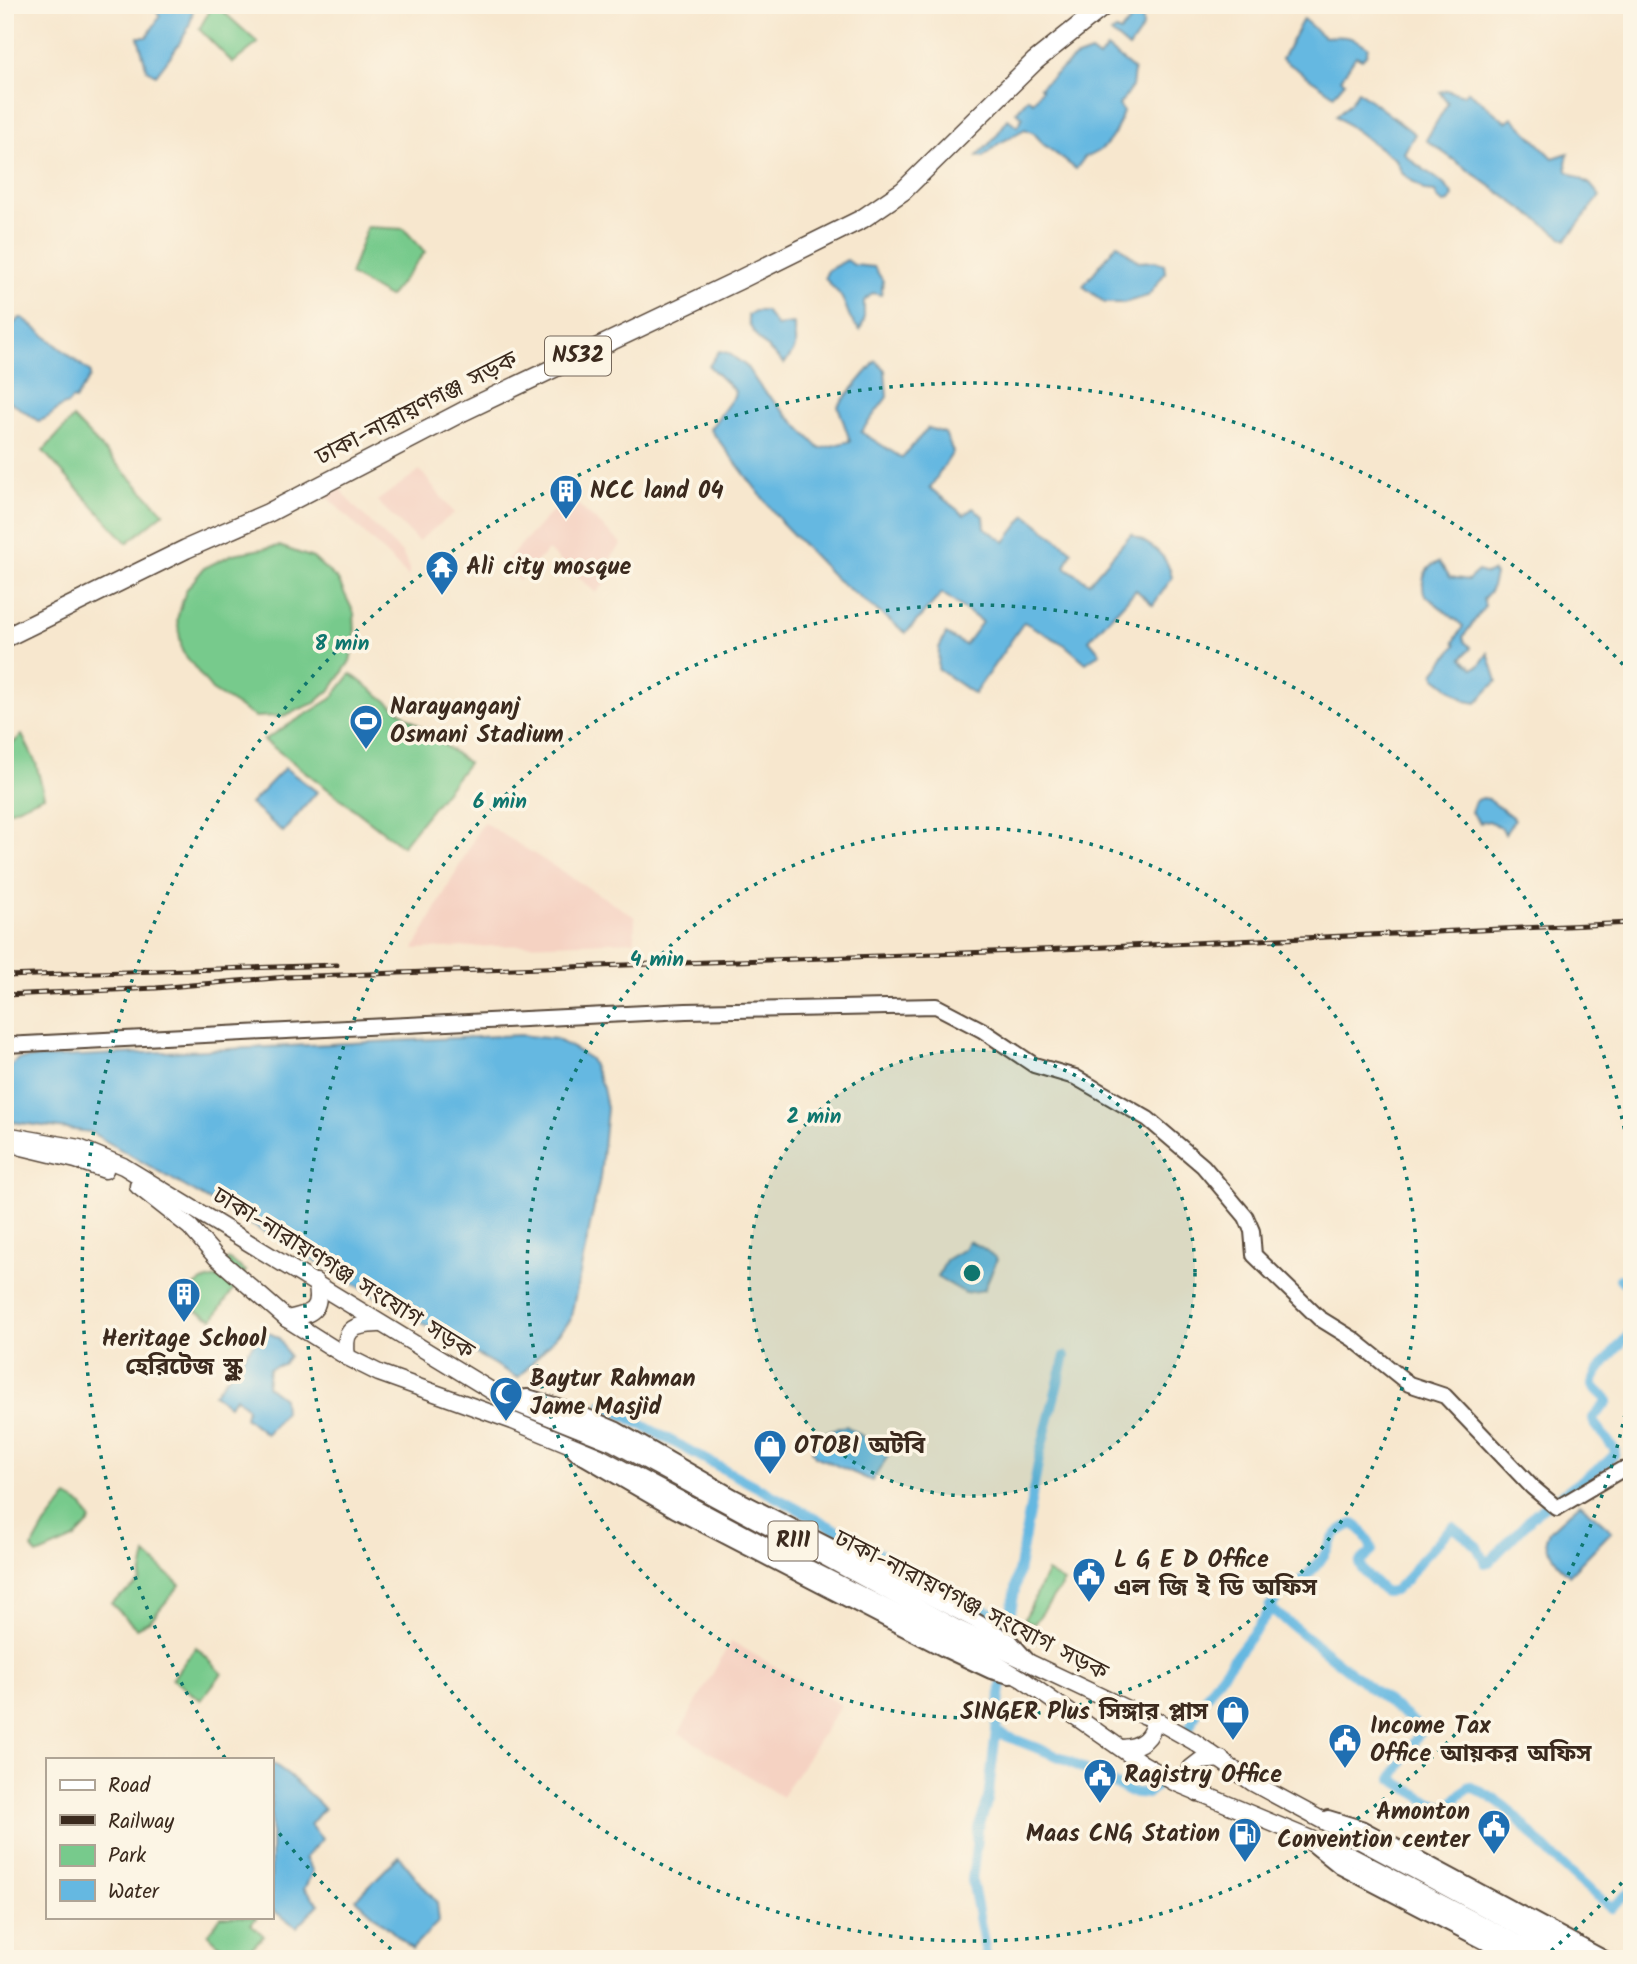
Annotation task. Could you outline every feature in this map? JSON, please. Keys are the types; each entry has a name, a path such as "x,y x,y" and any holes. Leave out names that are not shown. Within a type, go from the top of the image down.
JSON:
{"highway":[{"name":"ঢাকা-নারায়ণগঞ্জ সড়ক","path":"5,638 186,549 280,507 464,411 862,219 903,191 1035,61 1105,5"}],"main road":[{"name":"ঢাকা-নারায়ণগঞ্জ সংযোগ সড়ক","path":"5,1135 79,1148 123,1166 316,1282 378,1324 505,1399 612,1442 901,1599 1032,1665 1154,1720 1221,1759 1253,1783 1579,1959"},
{"name":"ঢাকা-নারায়ণগঞ্জ সংযোগ সড়ক","path":"5,1145 96,1166 141,1188 190,1227 216,1257 286,1319 346,1357 379,1373 564,1441 635,1474 1022,1679 1143,1764 1198,1793 1241,1808 1349,1855 1548,1959"},
{"path":"286,1319 309,1314 315,1308 319,1296 316,1282"},
{"path":"346,1357 345,1341 349,1332 359,1325 378,1324"},
{"path":"1123,1748 1133,1748 1145,1741 1152,1731 1154,1720"},
{"path":"1198,1793 1190,1776 1191,1768 1200,1761 1221,1759"}],"street":[{"path":"5,1045 685,1011 936,1006 982,1030 1034,1065 1075,1077 1148,1119 1203,1166 1222,1187 1250,1224 1254,1255 1319,1318 1353,1339 1409,1384 1446,1396 1532,1488 1557,1508 1621,1470 1632,1469"},
{"path":"1310,1813 1361,1828 1605,1959"},
{"path":"1298,1833 1341,1867 1518,1959"}],"shaded area":[{"path":"420,470 454,513 418,541 377,501"},
{"path":"334,481 354,506 402,553 409,567 409,577 319,489"},
{"name":"NCC land 04","path":"567,495 622,544 606,564 615,574 596,593 548,550 519,581 504,563"},
{"path":"483,822 635,917 634,941 414,949"},
{"path":"731,1641 841,1705 782,1797 679,1733"}],"green space":[{"path":"213,5 258,43 233,63 199,29"},
{"path":"367,227 404,229 425,252 389,297 350,275"},
{"path":"73,418 164,513 127,543 43,451"},
{"path":"279,546 313,558 338,580 354,613 355,636 350,661 332,688 315,703 283,716 255,717 212,690 182,651 177,619 186,590 204,568 233,554"},
{"name":"Narayanganj Osmani Stadium","path":"351,674 468,763 402,846 264,740 331,699"},
{"path":"22,735 36,763 44,796 5,813 5,750"},
{"path":"228,1259 246,1271 213,1319 174,1300 202,1281 217,1278"},
{"path":"67,1497 83,1506 91,1521 74,1539 37,1555 32,1548 45,1525"},
{"path":"146,1554 180,1585 150,1621 136,1628 111,1603 140,1582"},
{"path":"1047,1572 1064,1582 1034,1624 1024,1620"},
{"path":"196,1647 222,1673 201,1700 172,1679"},
{"path":"220,1918 256,1918 251,1924 264,1936 240,1959 234,1959 208,1934"}],"water":[{"path":"152,5 192,5 186,32 156,75 147,70 138,37 147,37 160,16"},
{"path":"1134,6 1142,9 1143,28 1129,48 1111,33 1116,30 1120,32 1130,22 1126,11"},
{"path":"1303,19 1324,37 1347,37 1368,47 1362,59 1356,56 1341,79 1345,82 1334,95 1282,59"},
{"path":"1107,48 1134,70 1132,87 1119,105 1123,111 1118,126 1110,140 1099,151 1085,157 1076,169 1043,144 1034,133 1025,129 998,144 983,157 977,156 1008,119 1017,126 1023,117 1016,112 1028,98 1033,102 1042,89 1040,87 1075,58 1091,52 1099,58"},
{"path":"1446,90 1464,95 1468,91 1506,122 1512,117 1553,158 1568,153 1567,171 1590,184 1600,196 1566,240 1426,140 1448,103 1440,92"},
{"path":"1358,91 1415,134 1404,153 1449,189 1453,196 1449,202 1443,203 1435,192 1425,191 1402,173 1396,160 1336,116"},
{"path":"1117,244 1139,262 1155,261 1164,264 1165,273 1148,296 1123,303 1105,303 1083,286"},
{"path":"847,260 854,265 874,267 883,281 881,295 873,293 864,301 864,320 860,330 852,321 840,295 825,277 828,270"},
{"path":"755,311 765,311 777,326 794,324 795,348 784,364 761,342 752,329 748,315"},
{"path":"20,318 90,372 90,377 75,400 72,399 47,418 38,421 5,398 5,331"},
{"path":"719,351 728,353 746,366 761,388 820,449 850,441 838,406 876,361 885,370 887,397 861,432 902,458 928,428 945,433 953,452 930,488 964,515 973,508 984,517 985,528 1005,542 1026,515 1072,551 1065,567 1089,583 1131,534 1163,556 1172,578 1153,605 1136,590 1089,640 1100,653 1086,663 1065,645 1024,622 974,694 938,669 939,648 946,634 965,645 982,622 942,593 906,633 836,579 782,523 710,429 735,391 709,366"},
{"path":"1439,562 1450,577 1468,580 1478,571 1486,574 1492,571 1495,575 1491,590 1483,599 1485,606 1463,637 1471,648 1462,658 1473,668 1479,666 1488,653 1497,681 1476,703 1466,701 1436,678 1434,673 1456,645 1454,642 1463,626 1424,594 1425,574"},
{"path":"285,768 317,792 283,832 250,804"},
{"path":"1488,799 1515,819 1505,834 1502,828 1489,821 1480,823 1471,812 1475,801"},
{"path":"520,1035 556,1039 590,1059 603,1088 607,1108 600,1178 570,1321 518,1378 90,1132 5,1121 5,1071 18,1059"},
{"path":"968,1241 997,1259 984,1290 965,1293 938,1277 946,1260 964,1249"},
{"path":"264,1330 279,1338 289,1356 283,1364 269,1369 267,1386 283,1398 284,1413 266,1434 245,1417 247,1408 236,1397 229,1405 214,1394"},
{"path":"846,1426 890,1453 872,1481 815,1456 812,1450 825,1433"},
{"path":"1580,1503 1612,1531 1569,1575 1547,1547 1546,1539 1549,1531"},
{"path":"273,1763 324,1808 310,1825 322,1839 305,1858 313,1871 304,1889 319,1904 297,1927 273,1910"},
{"path":"399,1856 437,1903 439,1921 412,1949 356,1899"}],"waterway":[{"path":"1620,1279 1632,1288"},
{"path":"1189,1728 1214,1685 1278,1596 1281,1593 1289,1593 1313,1569 1339,1531 1353,1524 1362,1532 1372,1551 1359,1563 1363,1571 1385,1592 1394,1591 1453,1527 1476,1545 1485,1563 1489,1562 1537,1512 1607,1462 1615,1450 1593,1418 1608,1401 1593,1385 1602,1366 1632,1331"},
{"path":"1007,1633 1040,1453 1065,1356"},
{"path":"603,1404 985,1610 1009,1619"},
{"path":"1269,1607 1422,1729 1392,1779 1430,1802 1447,1808 1469,1786 1509,1810 1557,1860 1612,1908 1632,1890"},
{"path":"987,1959 972,1880 978,1829 988,1800 1002,1679"},
{"path":"996,1732 1062,1758 1130,1792 1147,1794 1161,1782"}],"railway":[{"path":"5,995 156,988 286,977 1018,951 1632,923"},
{"path":"5,976 337,965"}],"place":[{"name":"NCC land 04","path":"566,521"},
{"name":"Ali city mosque","path":"442,597"},
{"name":"Narayanganj Osmani Stadium","path":"366,751"},
{"name":"Heritage School হেরিটেজ স্কুল","path":"184,1324"},
{"name":"Baytur Rahman Jame Masjid","path":"506,1423"},
{"name":"OTOBI অটবি","path":"770,1476"},
{"name":"L G E D Office এল জি ই ডি অফিস","path":"1089,1604"},
{"name":"SINGER Plus সিঙ্গার প্লাস","path":"1233,1742"},
{"name":"Income Tax Office আয়কর অফিস","path":"1345,1770"},
{"name":"Ragistry Office","path":"1100,1805"},
{"name":"Amonton Convention center","path":"1494,1856"},
{"name":"Maas CNG Station","path":"1245,1864"}]}
